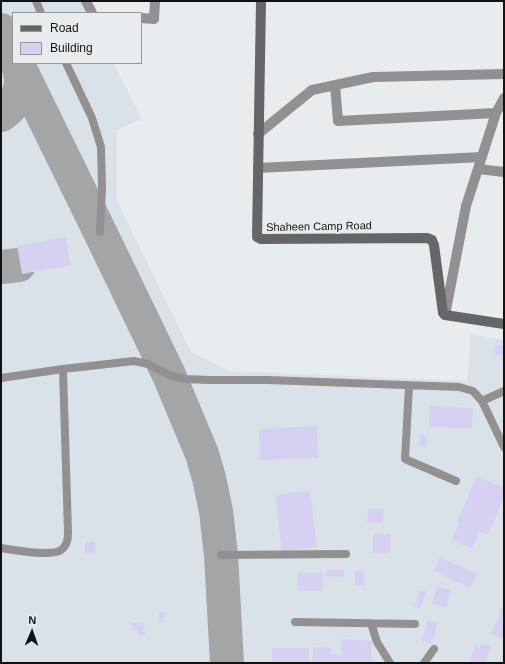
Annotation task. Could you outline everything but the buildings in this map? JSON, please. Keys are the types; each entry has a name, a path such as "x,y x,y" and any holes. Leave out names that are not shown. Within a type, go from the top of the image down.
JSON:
{"street":[{"path":"86,1 92,12"},
{"path":"142,18 154,19 155,1"},
{"name":"Shaheen Camp Road","path":"261,1 257,237 261,239 427,238 432,240 434,245 442,311 445,315"},
{"path":"258,134 312,90 373,77 504,74"},
{"path":"335,86 338,121 496,113"},
{"path":"504,98 496,113 466,206 445,315 504,324"},
{"path":"258,168 482,157"},
{"path":"478,169 504,172"}],"lane":[{"path":"36,1 41,12"},
{"path":"66,64 92,118 101,147 102,188 100,232"},
{"path":"1,378 134,361 148,364 169,375 185,379 268,380 458,387 473,391 482,401 504,447"},
{"path":"1,548 42,553 56,553 62,550 67,543 68,533 63,369"},
{"path":"409,386 405,459 456,481"},
{"path":"482,401 504,391"},
{"path":"221,555 346,554"},
{"path":"295,622 415,624"},
{"path":"371,623 377,642 390,663"},
{"path":"424,663 434,649"}],"shaded area":[{"path":"1,1 82,1 88,12 12,12 12,64 114,64 142,119 117,130 117,201 191,352 230,371 467,381 471,334 504,340 504,663 1,663"}],"taxiway":[{"path":"1,30 12,53"},
{"path":"1,115 12,105 19,92 21,78 17,64"},
{"path":"21,71 169,375 202,454 216,511 221,555 227,663"},
{"path":"1,267 19,265"}]}
